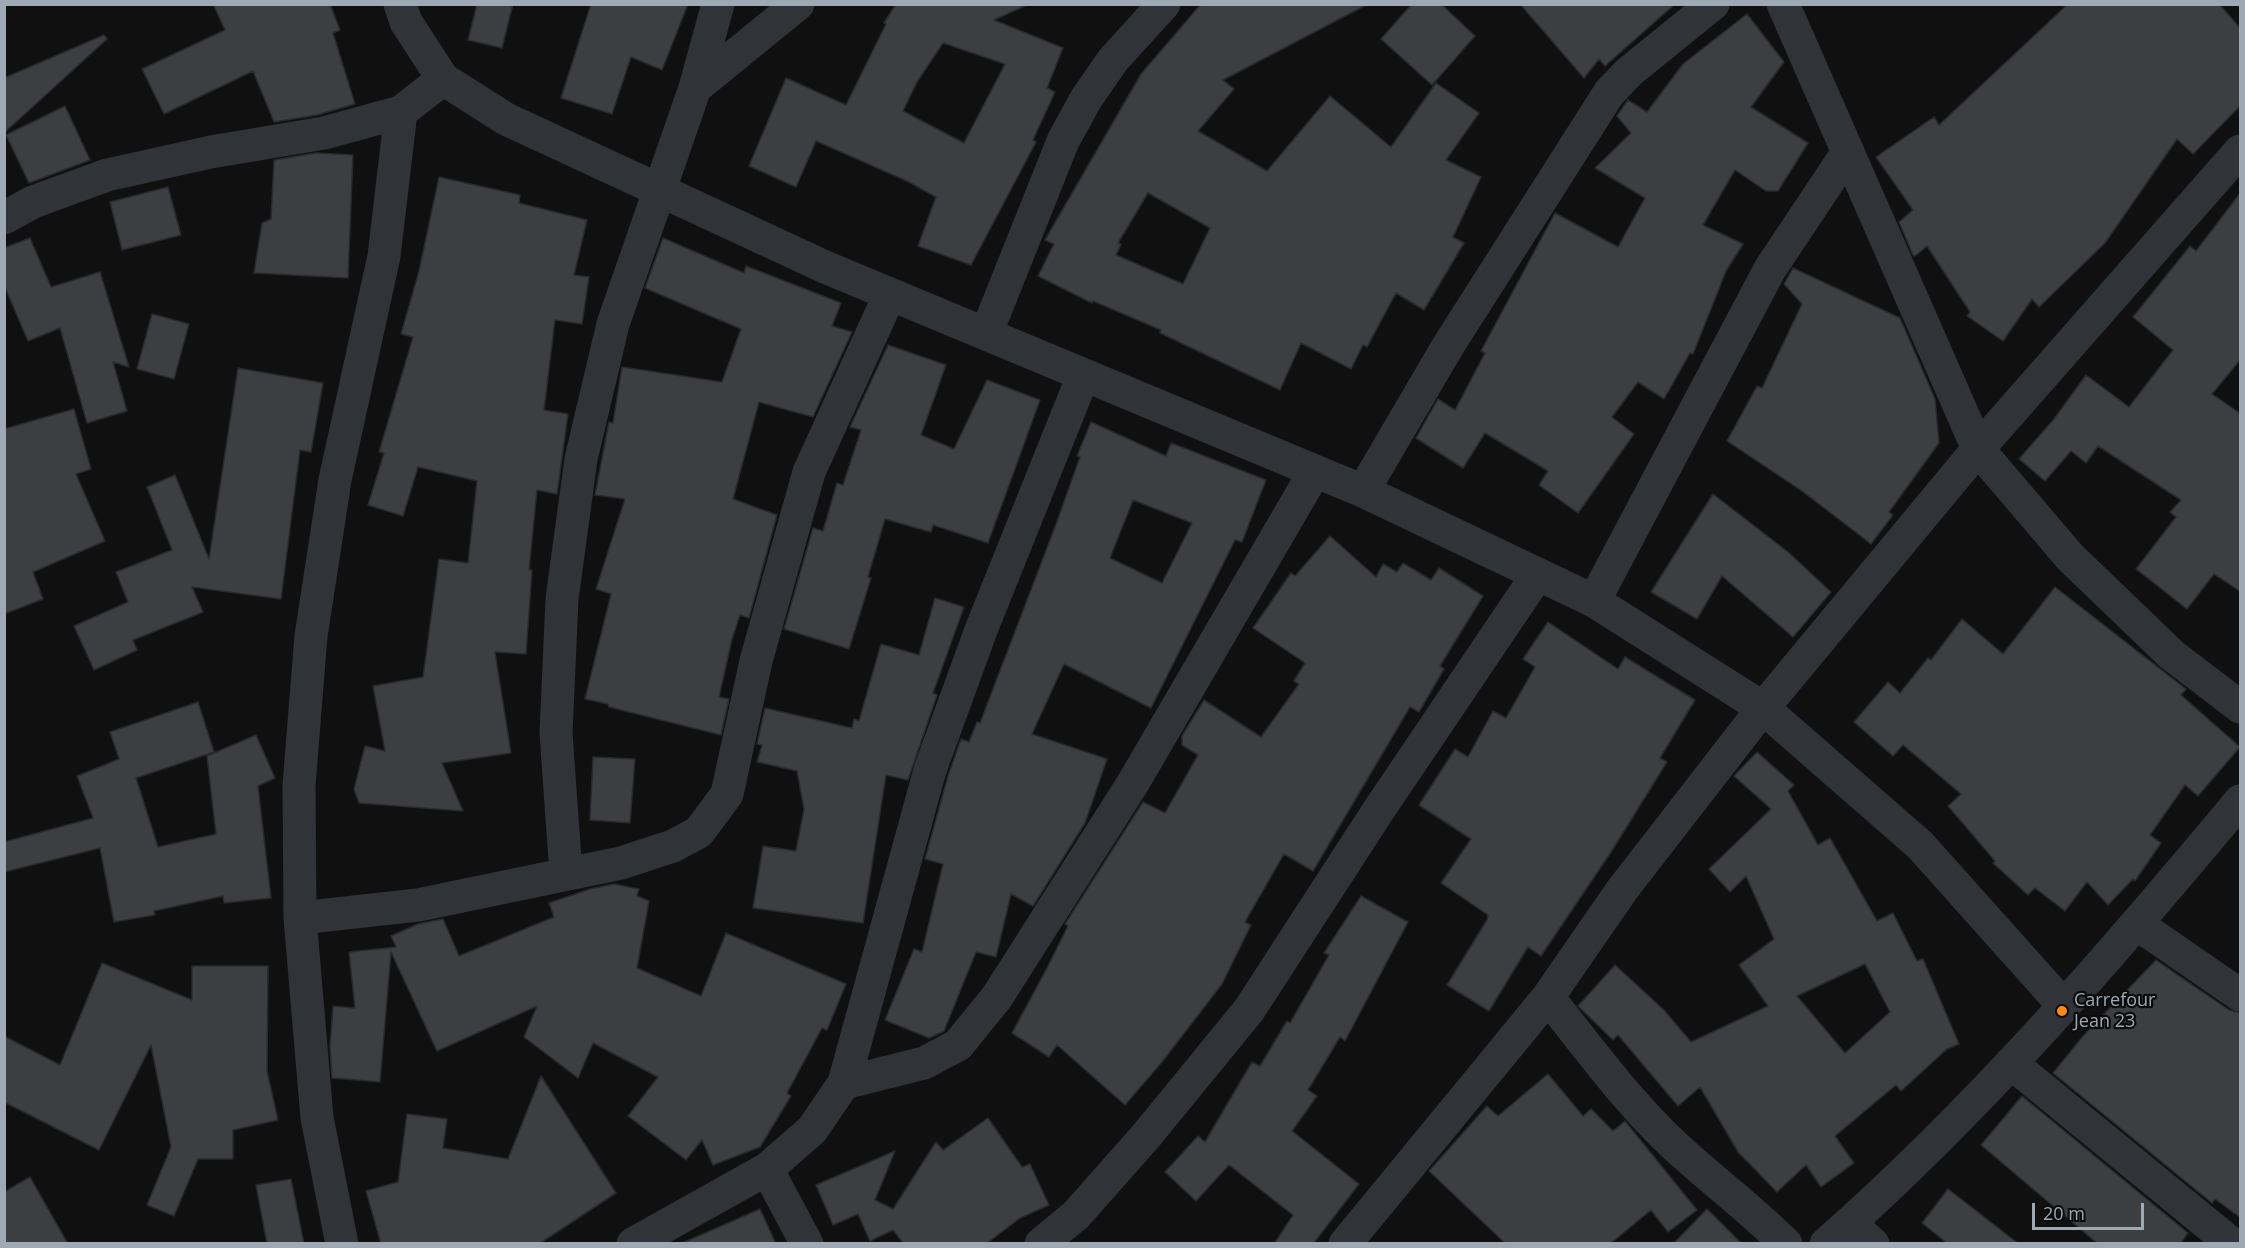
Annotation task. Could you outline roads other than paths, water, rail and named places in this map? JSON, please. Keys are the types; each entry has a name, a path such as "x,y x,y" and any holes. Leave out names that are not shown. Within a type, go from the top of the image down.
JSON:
{"street":[{"path":"400,4 406,22 443,79 506,119 658,191 890,294 1363,491 1594,601 1763,708 1920,845 2064,1006"},
{"path":"566,874 556,733 562,599 581,459 613,324 695,88 718,4"},
{"path":"695,88 798,4"},
{"path":"986,334 1063,141 1086,99 1113,60 1164,4"},
{"path":"1363,491 1448,346 1609,93 1629,72 1713,4"},
{"path":"1783,4 1978,449 2070,557 2172,655 2241,707"},
{"path":"4,218 33,202 107,175 212,152 324,133 401,112 443,79"},
{"path":"342,1244 317,1118 300,918 299,784 311,636 335,480 384,256 401,112"},
{"path":"1594,601 1770,269 1848,152"},
{"path":"1345,1244 1548,997 1622,890 1763,708 1978,449 2241,152"},
{"path":"300,918 418,905 621,863 673,846 699,832 726,794 756,661 809,472 890,294"},
{"path":"633,1244 767,1169 812,1130 844,1083 930,770 981,630 1083,376"},
{"path":"844,1083 924,1063 958,1045 996,997 1133,783 1315,471"},
{"path":"1041,1244 1076,1215 1146,1136 1249,1010 1380,807 1538,574"},
{"path":"1849,1237 2064,1006 2241,801"},
{"path":"2137,924 2241,995"},
{"path":"1548,997 1608,1074 1676,1146 1749,1208 1786,1244"},
{"path":"2011,1064 2232,1244"},
{"path":"767,1169 807,1244"}],"place":[{"name":"Carrefour Jean 23","path":"2062,1011"}]}
